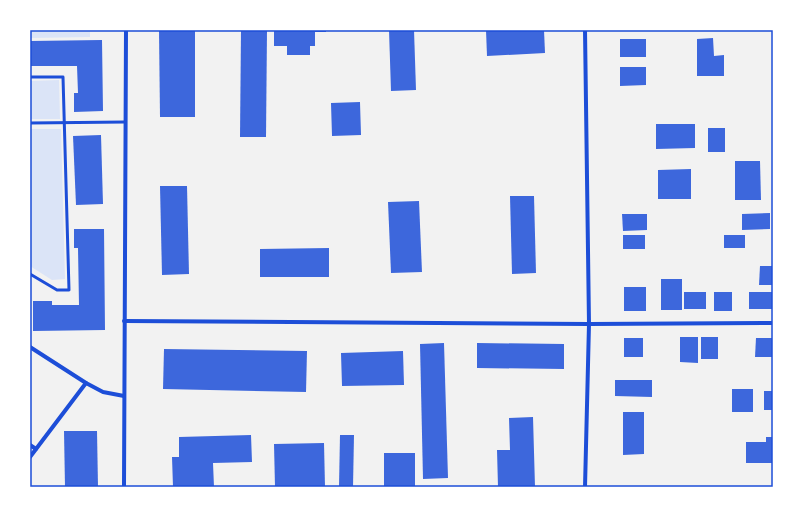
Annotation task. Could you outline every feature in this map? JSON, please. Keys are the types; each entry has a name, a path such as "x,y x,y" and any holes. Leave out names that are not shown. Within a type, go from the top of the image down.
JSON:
{"street":[{"path":"124,487 126,30"},
{"path":"585,30 589,324 585,487"},
{"path":"124,321 589,324 773,323"},
{"path":"30,347 86,383 104,392 124,396"},
{"path":"30,457 86,383"},
{"path":"30,445 36,449"}],"lane":[{"path":"30,77 63,77 69,290 57,290 30,274"},
{"path":"30,123 125,122"}],"shaded area":[{"path":"30,30 90,30 90,37 30,38"},
{"path":"59,80 60,119 30,119 30,81"},
{"path":"30,129 61,129 65,279 52,280 30,266"}],"building":[{"path":"159,30 195,30 195,117 160,117"},
{"path":"241,30 267,30 266,137 240,137"},
{"path":"274,30 326,30 326,32 315,32 315,46 310,46 310,55 287,55 287,46 274,46"},
{"path":"389,30 414,30 416,90 391,91"},
{"path":"486,30 544,30 545,53 487,56"},
{"path":"713,38 714,56 724,55 724,76 697,76 697,39"},
{"path":"620,39 646,39 646,57 620,57"},
{"path":"102,40 103,111 74,112 74,93 78,93 77,66 30,66 30,41"},
{"path":"620,67 646,67 646,85 620,86"},
{"path":"360,102 361,135 332,136 331,103"},
{"path":"656,124 695,124 695,148 656,149"},
{"path":"708,128 725,128 725,152 708,152"},
{"path":"101,135 103,204 76,205 73,136"},
{"path":"735,161 760,161 761,200 735,200"},
{"path":"691,169 691,199 658,199 658,170"},
{"path":"160,186 187,186 189,274 162,275"},
{"path":"510,196 534,196 536,273 512,274"},
{"path":"419,201 422,272 391,273 388,202"},
{"path":"770,213 770,229 742,230 742,214"},
{"path":"622,214 647,214 647,230 623,231"},
{"path":"74,229 104,229 105,330 33,331 33,301 52,301 52,305 79,305 78,248 74,248"},
{"path":"623,235 645,235 645,249 623,249"},
{"path":"724,235 745,235 745,248 724,248"},
{"path":"329,248 329,277 260,277 260,249"},
{"path":"760,266 773,266 773,285 759,285"},
{"path":"661,279 682,279 682,310 661,310"},
{"path":"624,287 646,287 646,311 624,311"},
{"path":"684,292 706,292 706,309 684,309"},
{"path":"714,292 732,292 732,311 714,311"},
{"path":"749,292 773,292 773,309 749,309"},
{"path":"680,337 698,337 698,363 680,362"},
{"path":"701,337 718,337 718,359 701,359"},
{"path":"624,338 643,338 643,357 624,357"},
{"path":"756,338 773,338 773,357 755,357"},
{"path":"444,343 448,478 423,479 420,344"},
{"path":"477,343 564,344 564,369 477,368"},
{"path":"164,349 307,351 306,392 163,389"},
{"path":"403,351 404,385 342,386 341,353"},
{"path":"615,380 652,380 652,397 615,396"},
{"path":"732,389 753,389 753,412 732,412"},
{"path":"764,391 773,391 773,410 764,410"},
{"path":"623,412 644,412 644,454 623,455"},
{"path":"533,417 535,487 498,487 497,450 510,450 509,418"},
{"path":"64,431 97,431 98,487 65,487"},
{"path":"251,435 252,462 213,463 214,487 173,487 172,457 179,457 179,437"},
{"path":"340,435 354,435 353,487 339,487"},
{"path":"766,437 773,437 773,463 746,463 746,442 766,442"},
{"path":"324,443 325,487 275,487 274,444"},
{"path":"384,453 415,453 415,487 384,487"}]}
